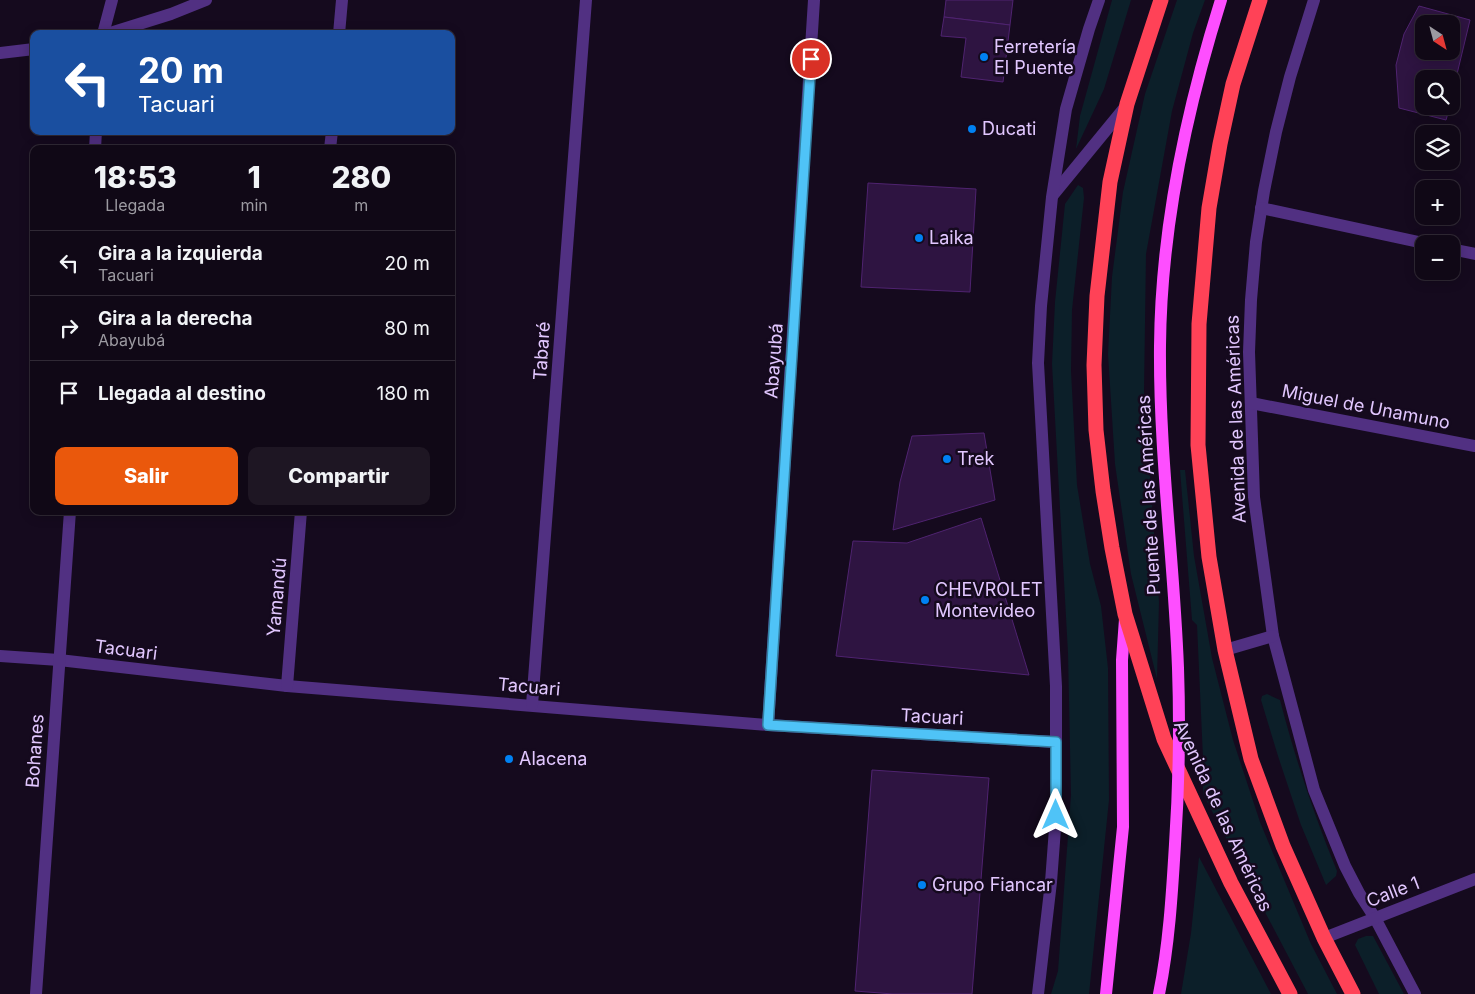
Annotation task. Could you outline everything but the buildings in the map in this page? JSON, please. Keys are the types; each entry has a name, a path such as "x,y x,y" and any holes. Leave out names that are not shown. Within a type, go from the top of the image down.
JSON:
{"highway":[{"name":"Avenida de las Américas","path":"1161,0 1128,104 1110,182 1097,296 1094,365 1096,430 1103,491 1112,548 1126,614 1164,739 1232,883 1290,994"},
{"name":"Avenida de las Américas","path":"1260,0 1233,84 1209,208 1199,324 1198,445 1209,557 1226,650 1251,759 1283,846 1324,938 1353,994"}],"main road":[{"name":"Puente de las Américas","path":"1158,994 1172,895 1179,784 1178,668 1162,447 1160,345 1163,274 1176,173 1198,78 1221,0"},
{"path":"1106,994 1123,826 1122,660 1126,614"}],"street":[{"path":"104,30 112,0"},
{"path":"120,30 171,14 206,0"},
{"path":"340,30 342,0"},
{"name":"Tabaré","path":"532,705 586,0"},
{"name":"Abayubá","path":"768,725 814,0"},
{"path":"1038,994 1051,882 1055,825 1056,742 1056,686 1038,364 1041,306 1052,197 1066,109 1099,0"},
{"name":"Avenida de las Américas","path":"1314,0 1290,77 1276,132 1261,208 1250,300 1249,352 1254,497 1273,636 1314,790 1345,866 1415,994"},
{"path":"0,53 30,49"},
{"path":"1052,197 1128,104"},
{"path":"1261,208 1415,241"},
{"path":"1460,251 1475,254"},
{"name":"Miguel de Unamuno","path":"1251,403 1475,446"},
{"name":"Bohanes","path":"36,994 70,515"},
{"name":"Yamandú","path":"287,686 301,515"},
{"path":"1226,650 1273,636"},
{"name":"Tacuari","path":"0,656 59,660 287,686 768,725 1056,742"},
{"name":"Calle 1","path":"1324,938 1475,879"}],"shaded area":[{"path":"1112,0 1131,0 1104,89 1076,149 1080,116"},
{"path":"1177,0 1205,0 1193,33 1172,111 1146,254 1144,391 1159,602 1157,679 1131,574 1115,464 1108,354 1112,277 1123,192 1145,94"},
{"path":"1078,185 1083,188 1084,198 1072,310 1071,371 1077,485 1090,564 1101,606 1108,668 1109,800 1089,994 1051,994 1058,971 1071,795 1068,653 1052,364 1055,302 1065,204"},
{"path":"1180,470 1185,470 1194,556 1212,658 1233,740 1260,822 1311,944 1337,994 1308,994 1203,794 1197,625 1192,620"},
{"path":"1267,694 1280,700 1320,829 1337,871 1336,876 1326,885 1301,825 1278,756 1261,700 1262,696"},
{"path":"1199,857 1271,994 1181,994 1191,933"},
{"path":"1373,936 1404,994 1379,994 1355,945 1358,939"}],"place":[{"name":"Ferretería El Puente","path":"984,57"},
{"name":"Ducati","path":"972,129"},
{"name":"Laika","path":"919,238"},
{"name":"Trek","path":"947,459"},
{"name":"CHEVROLET Montevideo","path":"925,600"},
{"name":"Alacena","path":"509,759"},
{"name":"Grupo Fiancar","path":"922,885"}],"route":[{"path":"811,59 768,725 1056,742 1056,815"}]}
